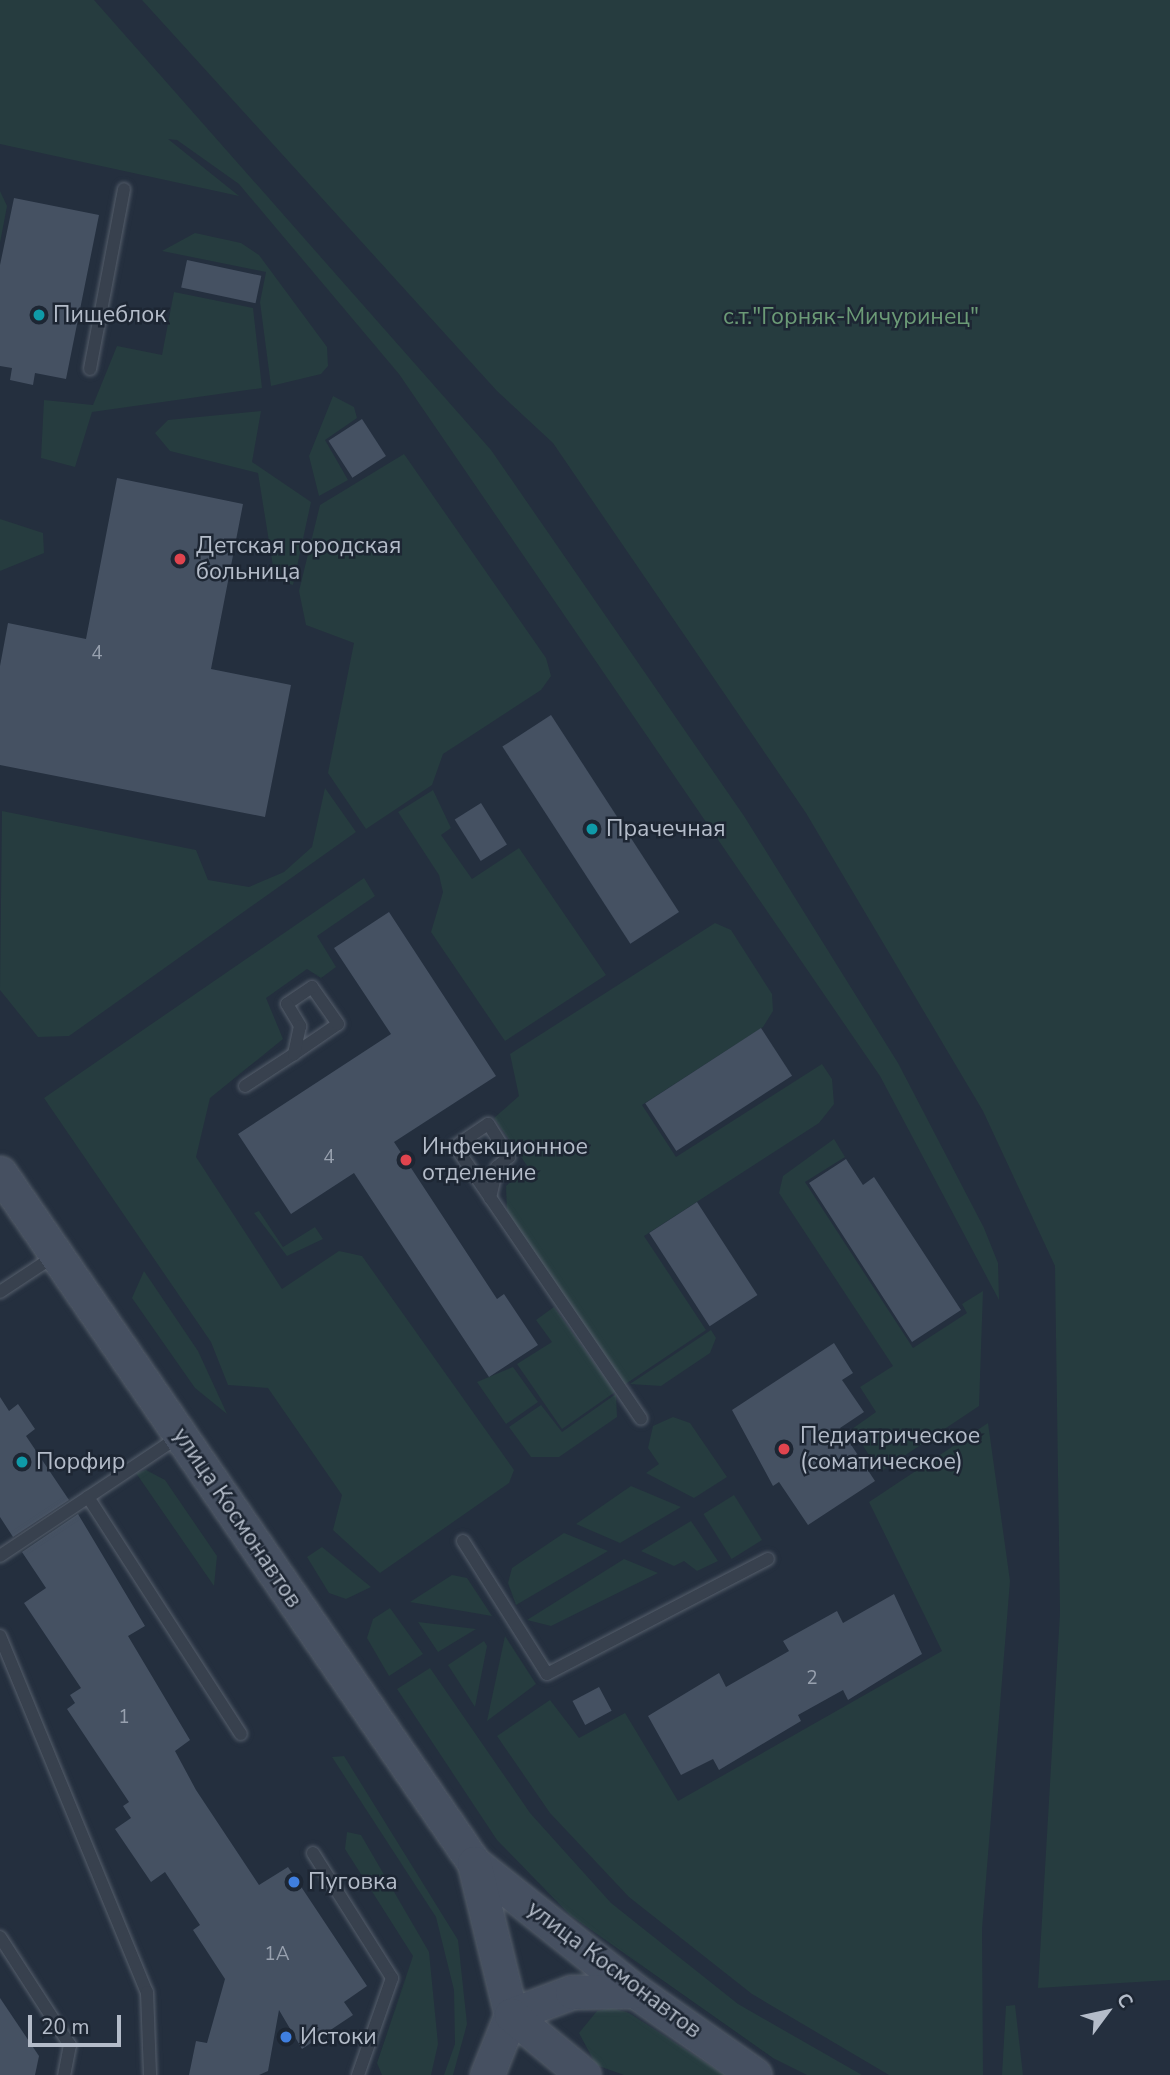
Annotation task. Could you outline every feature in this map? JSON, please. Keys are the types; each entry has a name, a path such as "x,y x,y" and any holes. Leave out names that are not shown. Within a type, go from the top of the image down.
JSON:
{"main road":[{"name":"улица Космонавтов","path":"0,1173 474,1863 635,1991 755,2075"},
{"name":"улица Космонавтов","path":"474,1863 511,2015"},
{"path":"487,2075 511,2015 572,1992 635,1991"},
{"path":"511,2015 584,2075"}],"lane":[{"path":"90,369 124,189"},
{"path":"245,1086 295,1054 338,1024 312,987 287,1004 300,1026 295,1054"},
{"path":"490,1198 497,1167 509,1157 488,1124 455,1146 490,1198 641,1419"},
{"path":"0,1292 56,1255"},
{"path":"0,1556 180,1435"},
{"path":"88,1497 241,1734"},
{"path":"463,1541 547,1674 768,1559"},
{"path":"0,1636 147,1992 150,2075"},
{"path":"313,1853 392,1978 358,2075"},
{"path":"0,1937 70,2045 64,2075"}],"green space":[{"path":"0,0 94,0 491,450 744,816 898,1063 984,1228 998,1263 999,1300 880,1076 399,374 239,184 177,140 168,139 239,196 0,144"},
{"name":"с.т.\"Горняк-Мичуринец\"","path":"142,0 1170,0 1170,1980 1038,1988 1060,1613 1055,1266 983,1111 806,813 553,443 497,391"},
{"path":"0,191 7,206 0,243"},
{"path":"195,233 241,243 259,255 327,347 328,366 321,374 271,386 260,302 266,272 162,251"},
{"path":"174,292 253,308 262,388 92,412 75,467 41,458 44,400 93,405 117,346 162,355"},
{"path":"333,396 354,407 357,418 325,440 348,480 319,496 309,456"},
{"path":"261,411 252,462 311,502 293,585 275,579 258,473 170,451 155,433 168,420"},
{"path":"404,454 546,658 551,676 541,690 443,754 432,785 366,829 328,773 354,643 306,625 299,591 320,505"},
{"path":"0,519 43,533 44,553 0,571"},
{"path":"325,788 356,832 69,1036 38,1037 0,990 2,811 196,850 208,880 249,887 284,872 312,847"},
{"path":"433,790 451,828 441,835 472,879 519,848 606,975 505,1041 431,932 443,892 439,875 398,812"},
{"path":"364,878 375,896 317,936 336,967 321,978 307,969 266,998 283,1039 210,1098 196,1157 282,1289 339,1251 362,1256 514,1470 509,1483 380,1573 333,1530 342,1495 268,1388 228,1385 211,1342 44,1098"},
{"path":"715,923 731,930 772,994 773,1011 763,1027 642,1105 676,1157 822,1064 832,1079 834,1104 819,1123 644,1236 706,1330 624,1385 507,1214 506,1186 528,1167 494,1118 519,1096 510,1054"},
{"path":"834,1139 845,1157 805,1182 913,1348 967,1313 962,1304 983,1291 979,1406 880,1472 852,1429 876,1412 860,1387 893,1366 779,1193 783,1176"},
{"path":"259,1211 283,1247 315,1227 323,1239 287,1256 254,1213"},
{"path":"144,1271 198,1351 227,1414 195,1388 132,1298"},
{"path":"554,1307 615,1392 562,1429 517,1364 552,1342 536,1320"},
{"path":"711,1330 716,1338 710,1353 661,1386 630,1384"},
{"path":"513,1367 538,1402 506,1424 477,1382"},
{"path":"616,1394 617,1417 559,1457 531,1457 509,1427 541,1405 562,1432"},
{"path":"673,1417 690,1423 727,1477 694,1498 646,1473 659,1464 648,1448 653,1426"},
{"path":"988,1423 1010,1581 982,1929 983,2075 889,2075 752,1994 629,1897 550,1813 497,1736 550,1700 579,1738 625,1713 678,1801 942,1651 869,1502"},
{"path":"146,1470 165,1480 217,1556 214,1586 136,1473"},
{"path":"631,1486 681,1507 620,1543 576,1524"},
{"path":"734,1495 762,1540 732,1559 703,1514"},
{"path":"691,1521 718,1561 697,1571 684,1561 674,1566 641,1551"},
{"path":"564,1533 608,1551 516,1605 508,1583 512,1568"},
{"path":"322,1547 371,1587 346,1599 329,1593 307,1557"},
{"path":"624,1559 658,1573 551,1626 527,1620"},
{"path":"452,1575 467,1578 492,1616 410,1602"},
{"path":"390,1608 423,1654 389,1676 367,1638 373,1619"},
{"path":"418,1622 476,1629 438,1652"},
{"path":"505,1636 536,1684 487,1721"},
{"path":"484,1641 487,1646 475,1707 448,1665"},
{"path":"430,1668 530,1813 611,1903 738,2004 862,2075 807,2075 773,2058 570,1915 497,1840 397,1689"},
{"path":"344,1756 458,1940 467,2024 453,2075 444,2075 455,2044 454,1990 436,1917 332,1757"},
{"path":"347,1832 361,1835 429,1952 438,2044 431,2075 382,2075 377,2063 413,1956 345,1849"},
{"path":"1015,2005 1023,2075 1002,2075 1006,2006"},
{"path":"612,2008 629,2013 725,2075 624,2075 596,2065 579,2033 597,2011"}],"building":[{"name":"Пищеблок","path":"14,198 99,215 66,379 35,373 33,385 10,380 12,368 0,366 0,265"},
{"path":"187,260 261,276 256,303 181,287"},
{"path":"362,419 386,456 352,478 328,441"},
{"path":"117,478 243,504 211,669 291,685 265,817 0,765 0,666 8,623 86,639"},
{"name":"Прачечная","path":"551,715 679,912 630,944 502,747"},
{"path":"481,803 507,845 481,861 455,819"},
{"path":"389,912 496,1076 394,1142 497,1299 504,1294 538,1345 489,1377 354,1173 291,1214 238,1134 391,1034 334,948"},
{"path":"761,1028 792,1076 676,1151 645,1103"},
{"path":"846,1159 863,1185 874,1177 961,1310 912,1342 809,1183"},
{"path":"697,1202 757,1295 710,1326 649,1233"},
{"path":"834,1343 853,1373 842,1380 864,1412 840,1428 875,1481 808,1525 779,1482 773,1486 732,1410"},
{"name":"Порфир","path":"0,1397 9,1411 18,1404 35,1429 26,1436 69,1500 13,1537 0,1517"},
{"path":"78,1514 145,1626 128,1636 190,1740 175,1751 196,1790 259,1885 288,1867 367,1986 344,2002 353,2015 302,2049 279,2010 268,2071 259,2075 189,2075 196,2041 207,2043 225,1979 193,1930 200,1925 165,1872 151,1882 115,1829 131,1818 123,1806 129,1802 67,1709 75,1703 70,1695 81,1688 24,1603 46,1588 22,1552"},
{"path":"894,1594 922,1654 848,1700 843,1690 798,1715 801,1721 719,1770 713,1759 681,1775 648,1716 719,1673 726,1687 789,1651 783,1641 837,1611 843,1623"},
{"path":"599,1687 612,1711 585,1725 573,1701"},
{"path":"0,1998 39,2056 35,2075 0,2075"}],"place":[{"name":"Пищеблок","path":"39,315"},
{"name":"Детская городская больница","path":"180,559"},
{"name":"Прачечная","path":"592,829"},
{"name":"Инфекционное отделение","path":"406,1160"},
{"name":"Педиатрическое (соматическое)","path":"784,1449"},
{"name":"Порфир","path":"22,1462"},
{"name":"Пуговка","path":"294,1882"},
{"name":"Истоки","path":"286,2037"}]}
